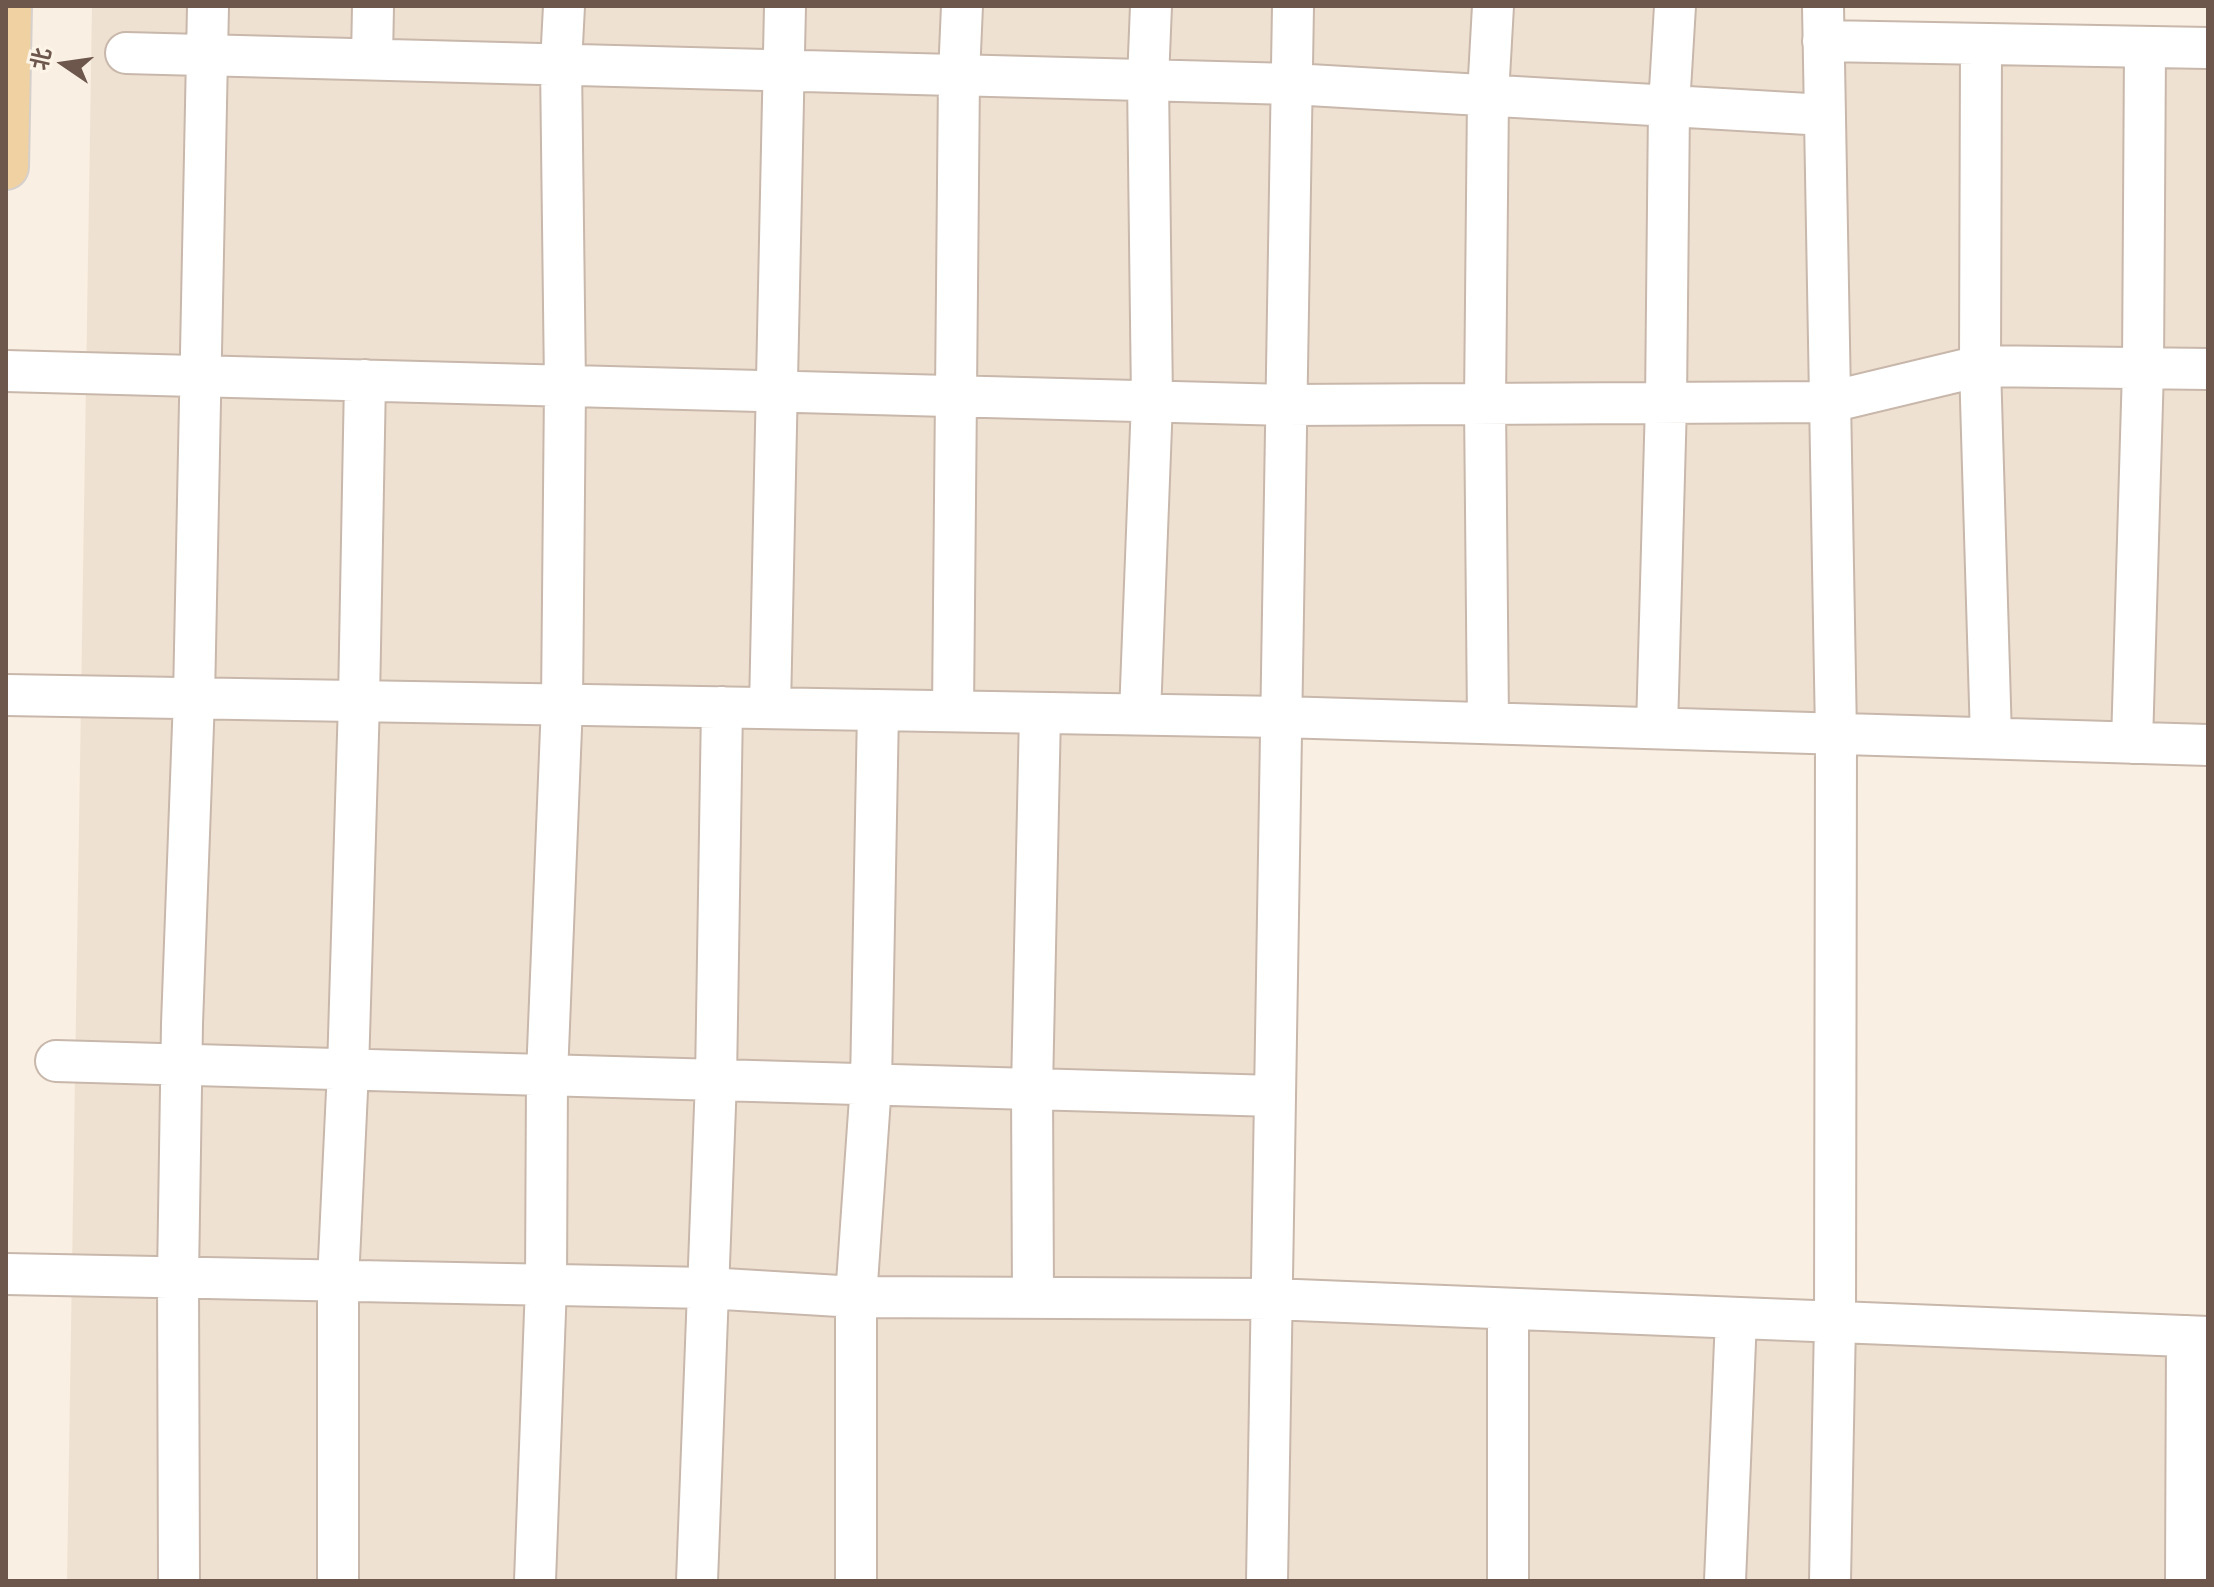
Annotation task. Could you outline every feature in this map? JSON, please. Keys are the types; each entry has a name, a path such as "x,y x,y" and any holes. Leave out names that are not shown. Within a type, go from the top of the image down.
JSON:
{"main road":[{"path":"6,167 9,6"}],"street":[{"path":"179,1581 178,1277 208,6"},
{"path":"372,59 373,6"},
{"path":"535,1581 546,1285 547,1075 562,704 565,386 561,64 564,6"},
{"path":"770,708 785,6"},
{"path":"953,711 962,6"},
{"path":"1140,714 1152,401 1148,80 1151,6"},
{"path":"1267,1581 1293,6"},
{"path":"1488,723 1485,403 1488,95 1493,6"},
{"path":"1657,728 1666,403 1669,106 1675,6"},
{"path":"1830,1581 1835,1322 1836,734 1823,24 1981,44 2208,48"},
{"path":"1981,44 1980,366 1991,738"},
{"path":"2132,743 2143,369 2145,47"},
{"path":"126,53 1292,84 1825,115"},
{"path":"6,371 1287,405 1830,402 1980,366 2208,369"},
{"path":"338,1581 338,1281 348,1070 365,380"},
{"path":"6,695 1281,717 2208,745"},
{"path":"697,1581 716,1080 722,707"},
{"path":"856,1581 856,1297 871,1084 878,710"},
{"path":"1033,1298 1032,1089 1040,713"},
{"path":"56,1061 1275,1096"},
{"path":"6,1274 707,1288 856,1297 1272,1299 2198,1336 2186,1581"},
{"path":"1508,1309 1508,1581"},
{"path":"1725,1581 1736,1318"}],"shaded area":[{"path":"92,6 1823,6 1823,41 2208,48 2208,745 1282,717 1272,1298 2208,1337 2208,1581 67,1581"}]}
